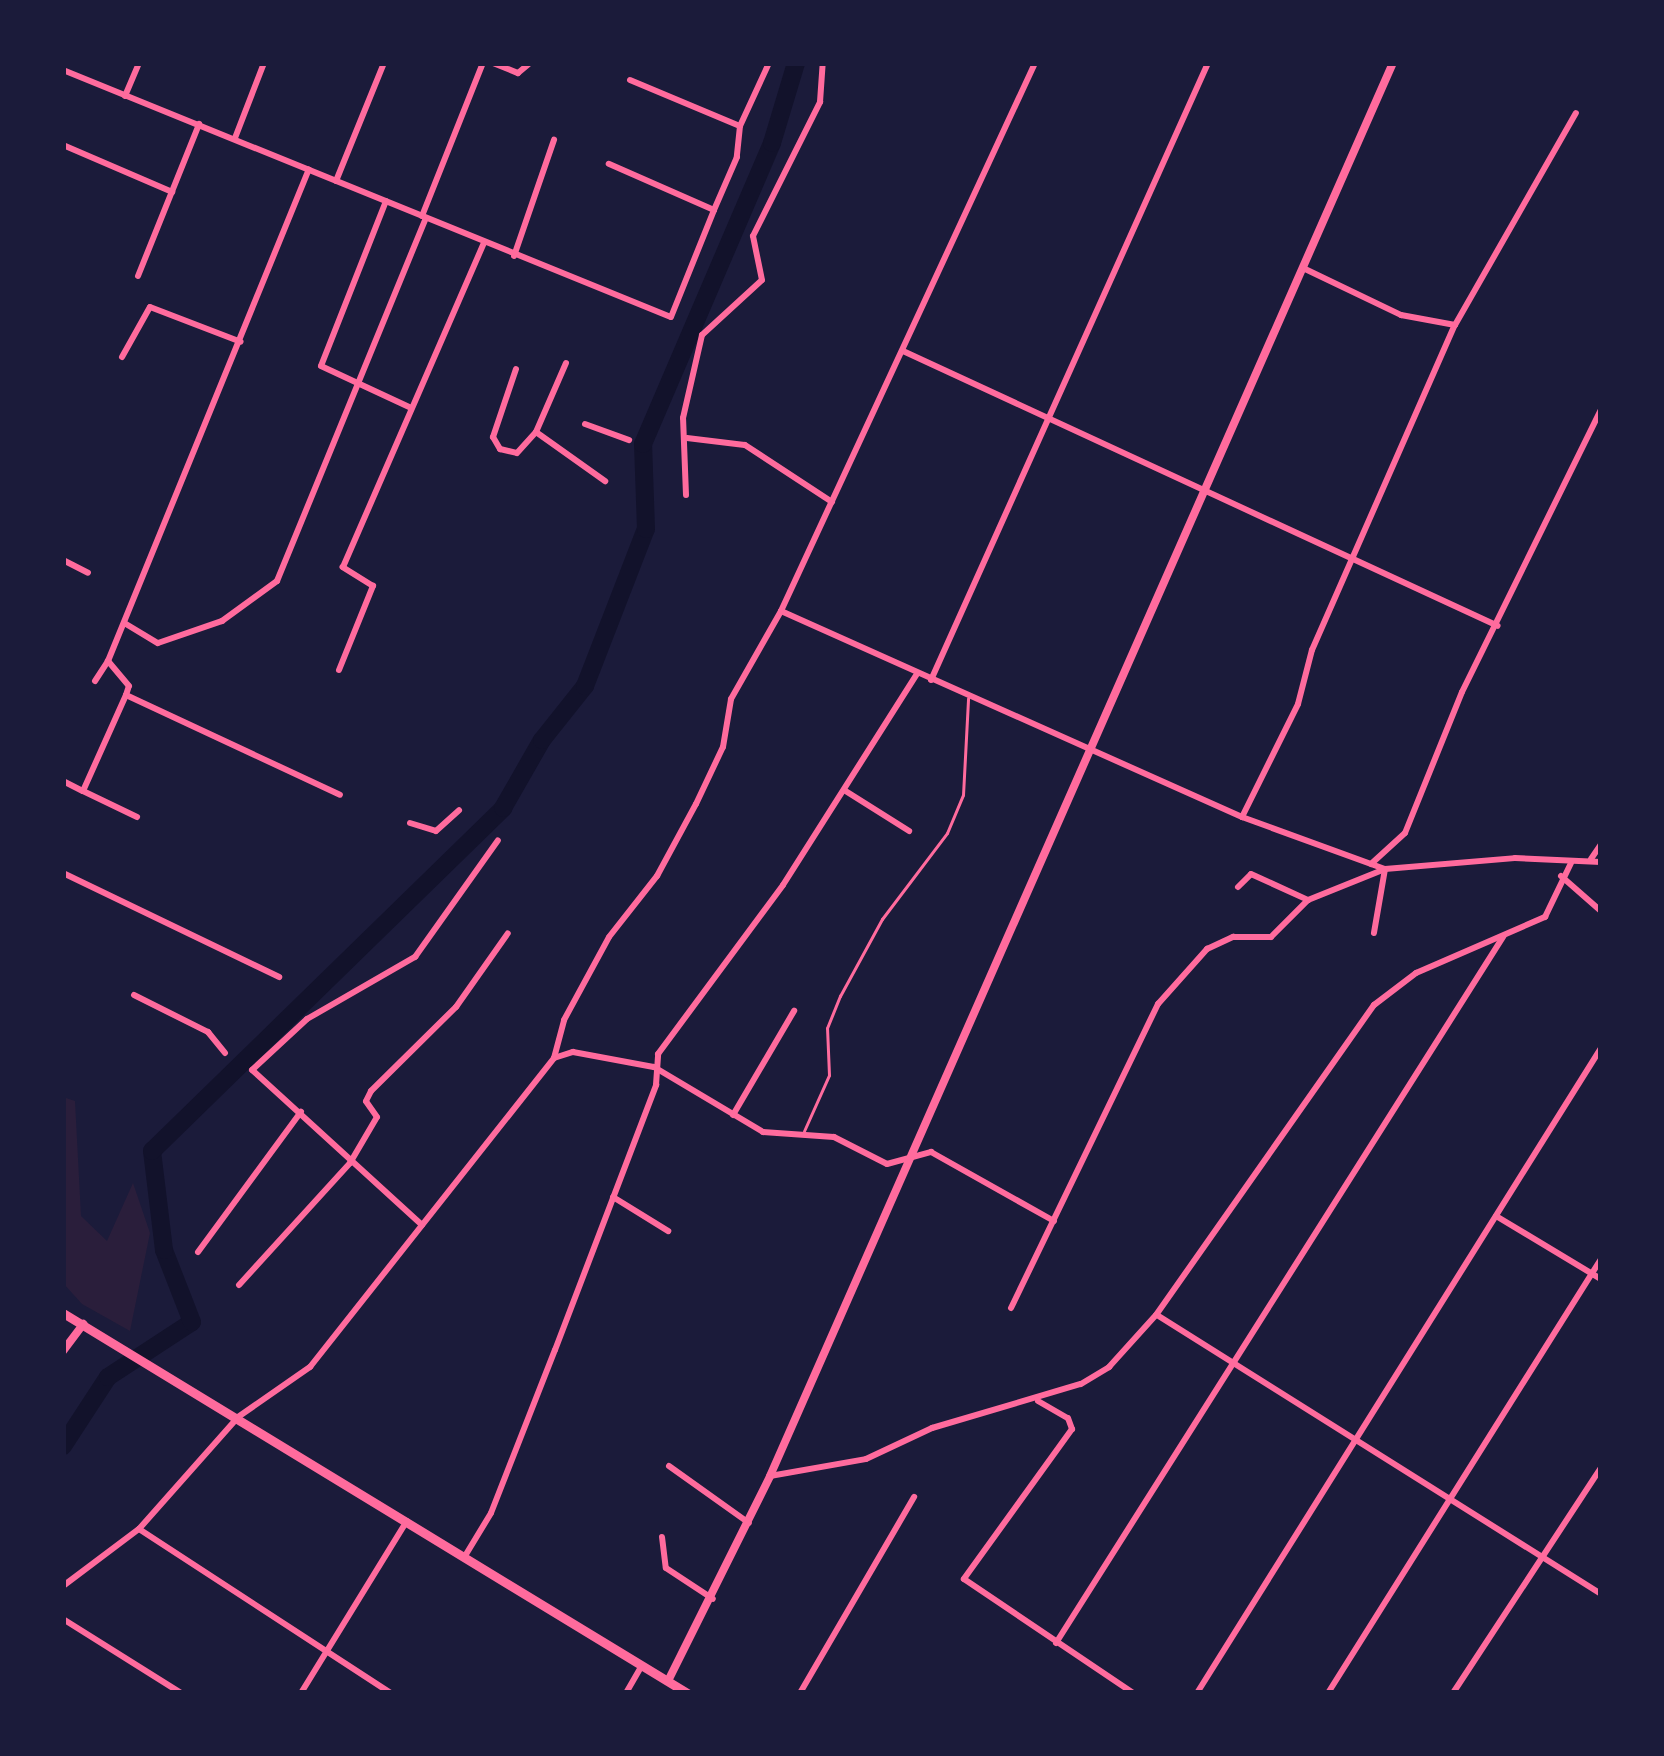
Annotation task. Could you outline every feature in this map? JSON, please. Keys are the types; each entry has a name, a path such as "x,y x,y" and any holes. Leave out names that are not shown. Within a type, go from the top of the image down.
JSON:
{"main road":[{"path":"63,1302 83,1324"},
{"path":"66,1314 687,1693"}],"street":[{"path":"125,96 139,63"},
{"path":"235,139 265,63"},
{"path":"336,181 384,63"},
{"path":"125,624 158,643 263,598 360,386 483,63"},
{"path":"494,63 518,73 530,63"},
{"path":"63,70 670,317 737,157 740,126 770,63"},
{"path":"686,496 683,418 702,335 762,280 753,236 820,103 824,63"},
{"path":"63,1586 139,1529 238,1417 310,1366 554,1058 564,1020 609,937 657,876 696,805 722,747 731,699 781,611 1035,63"},
{"path":"931,680 1208,63"},
{"path":"668,1681 749,1523 1393,63"},
{"path":"631,80 740,126"},
{"path":"1242,817 1298,704 1351,555 1454,325 1576,113"},
{"path":"137,276 199,124"},
{"path":"514,256 554,140"},
{"path":"63,145 172,191"},
{"path":"609,164 714,210"},
{"path":"95,681 125,624 309,169"},
{"path":"386,201 322,356 328,372 411,407"},
{"path":"339,670 373,586 344,567 484,244"},
{"path":"1303,268 1401,314 1454,325"},
{"path":"122,358 150,307 241,342"},
{"path":"903,351 1049,414 1498,626"},
{"path":"516,369 493,437 500,449 517,453 536,432 566,362"},
{"path":"1371,864 1405,833 1601,409"},
{"path":"585,424 629,440"},
{"path":"536,432 604,481"},
{"path":"687,439 745,445 832,502"},
{"path":"63,560 88,573"},
{"path":"781,611 968,698 1092,746 1242,817 1385,869"},
{"path":"83,790 129,686 108,661"},
{"path":"465,1556 491,1513 656,1085 654,1067 844,790 917,674"},
{"path":"126,695 340,795"},
{"path":"63,781 137,817"},
{"path":"844,790 909,831"},
{"path":"410,823 436,831 459,811"},
{"path":"422,1225 252,1070 307,1019 415,958 498,840"},
{"path":"1591,859 1601,844"},
{"path":"1011,1308 1158,1004 1207,949 1233,937 1271,937 1308,900 1385,869 1515,858 1601,862"},
{"path":"770,1476 866,1459 932,1427 1034,1400 1108,1367 1156,1315 1374,1005 1416,973 1545,916 1570,863"},
{"path":"1374,933 1385,869"},
{"path":"63,873 279,977"},
{"path":"1238,887 1251,874 1308,900"},
{"path":"1561,876 1601,911"},
{"path":"239,1285 350,1163 377,1117 366,1101 370,1091 457,1007 508,933"},
{"path":"1056,1643 1505,934"},
{"path":"134,995 208,1032 225,1053"},
{"path":"733,1115 794,1011"},
{"path":"1197,1693 1601,1048"},
{"path":"554,1058 572,1052 654,1067 764,1132 804,1131 886,1164 931,1152"},
{"path":"198,1252 301,1112"},
{"path":"921,1130 931,1152 1054,1221"},
{"path":"613,1196 668,1231"},
{"path":"1496,1216 1601,1279"},
{"path":"1328,1693 1601,1259"},
{"path":"1156,1315 1601,1594"},
{"path":"63,1351 83,1324"},
{"path":"1034,1400 1068,1418 1072,1430 964,1579 1133,1693"},
{"path":"669,1466 749,1523"},
{"path":"1453,1693 1601,1468"},
{"path":"800,1693 914,1497"},
{"path":"301,1693 406,1521"},
{"path":"139,1529 391,1693"},
{"path":"662,1538 666,1568 713,1599"},
{"path":"63,1619 181,1693"},
{"path":"626,1693 643,1664"}],"lane":[{"path":"804,1131 829,1075 827,1028 848,980 947,833 963,795 968,698"}],"shaded area":[{"path":"63,1097 75,1101 81,1216 107,1241 133,1183 150,1233 130,1331 82,1304 63,1283"}],"waterway":[{"path":"63,1446 108,1377 192,1322 164,1250 152,1151 503,808 542,740 585,686 646,529 643,444 772,143 796,63"}]}
